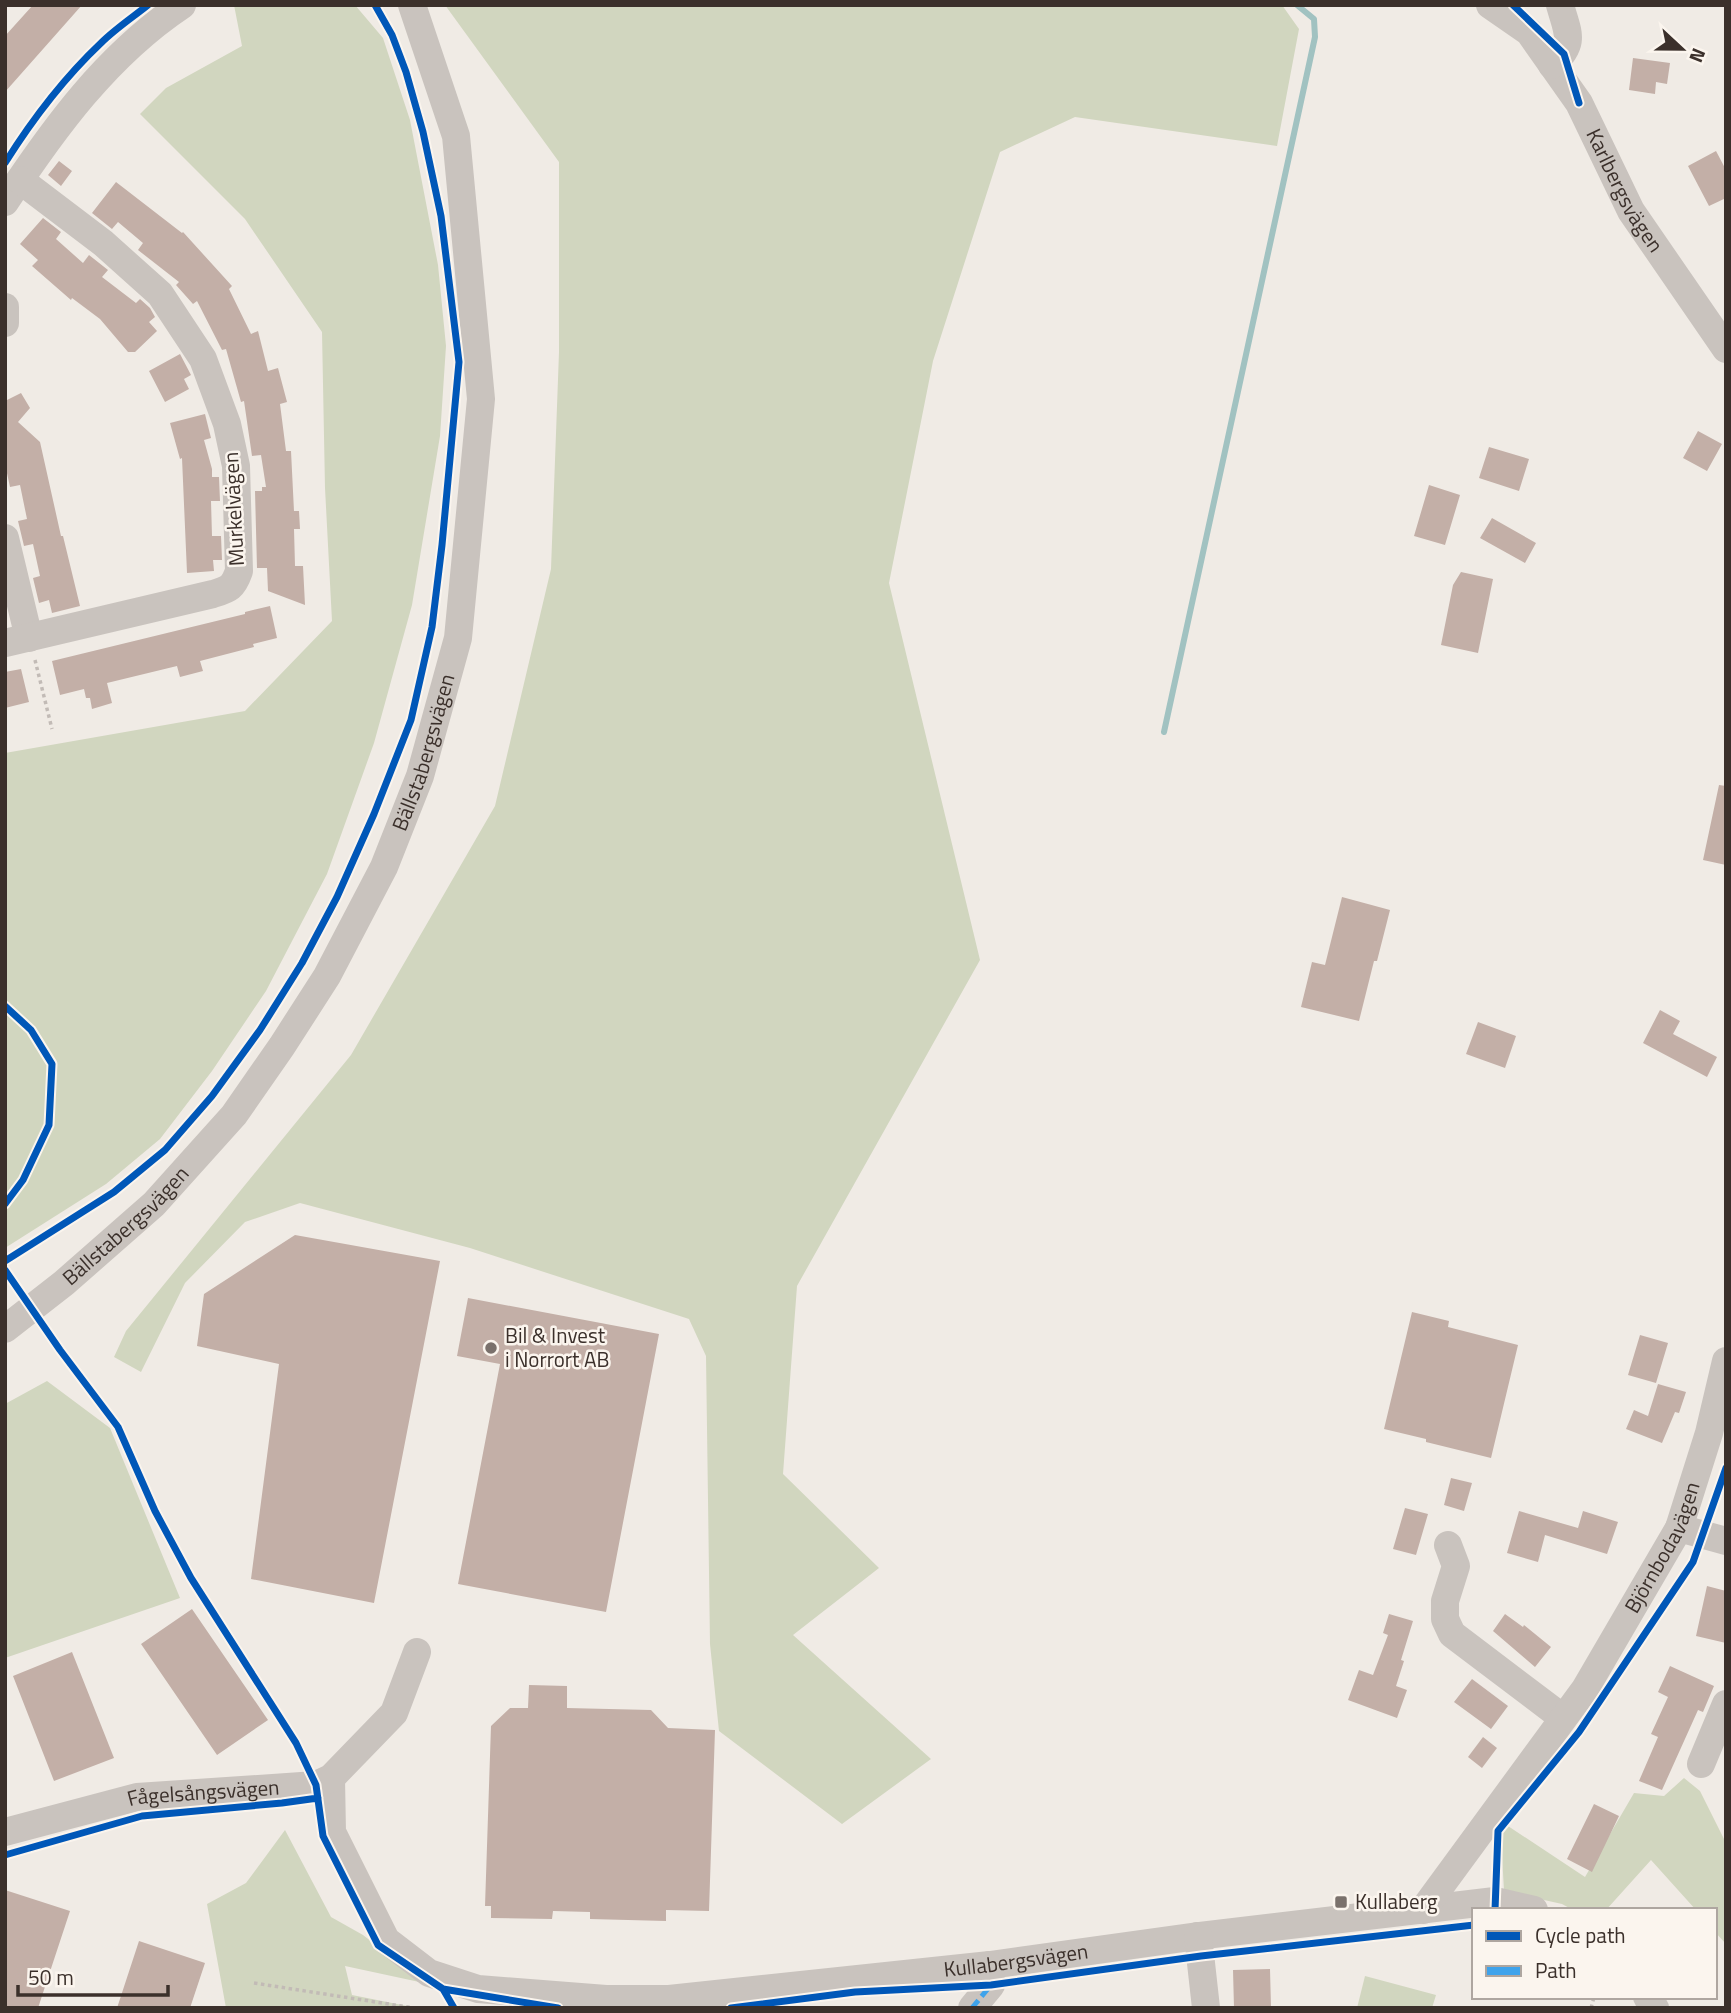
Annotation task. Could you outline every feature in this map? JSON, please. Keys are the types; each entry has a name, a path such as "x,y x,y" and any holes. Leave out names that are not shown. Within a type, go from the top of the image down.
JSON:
{"street":[{"name":"Bällstabergsvägen","path":"403,5 424,38"},
{"name":"Bällstabergsvägen","path":"13,1324 64,1283 163,1194 234,1115 327,976 384,867 420,776 458,638 481,399 456,136 412,5"},
{"name":"Karlbergsvägen","path":"1490,5 1529,32 1579,103 1631,211 1726,349"},
{"path":"1552,65 1564,54 1569,40 1560,5"},
{"name":"Murkelvägen","path":"17,640 228,589 235,582 239,571 236,466 227,424 203,359 160,294 103,243 12,191 61,120 103,71 168,9"},
{"path":"5,307 5,323"},
{"path":"5,538 17,640"},
{"name":"Björnbodavägen","path":"1423,1910 1585,1689 1679,1528 1709,1433 1726,1361"},
{"path":"1679,1528 1726,1541"},
{"path":"1448,1545 1456,1566 1445,1601 1445,1619 1451,1634 1563,1718"},
{"path":"331,1779 394,1713 417,1652"},
{"path":"1701,1764 1726,1704"},
{"name":"Fågelsångsvägen","path":"5,1832 137,1797 316,1785 331,1779"},
{"name":"Kullabergsvägen","path":"331,1779 332,1832 386,1940 429,1973 478,1989 606,2004 990,1965 1198,1936 1495,1901 1525,1908"},
{"path":"1198,1936 1206,2008"},
{"path":"972,2008 991,1985 990,1965"}],"path":[{"path":"17,640 52,729"},
{"path":"254,1983 414,2008"}],"green space":[{"path":"234,5 355,5 383,38 410,120 438,265 446,346 440,436 412,605 374,743 327,874 266,991 212,1071 160,1139 106,1184 5,1248 5,753 245,711 332,621 325,488 322,332 245,219 140,114 166,88 242,46"},
{"path":"445,5 1282,5 1299,29 1277,146 1075,117 1000,152 933,361 889,583 980,960 797,1286 783,1474 879,1568 793,1635 931,1759 842,1824 719,1731 710,1644 706,1356 689,1319 470,1248 300,1203 245,1222 185,1283 141,1372 114,1357 126,1331 351,1055 495,806 551,569 559,352 559,162"},
{"path":"47,1381 110,1428 180,1598 5,1658 5,1404"},
{"path":"1684,1778 1700,1791 1726,1843 1726,1944 1717,1934 1717,1908 1694,1908 1651,1860 1608,1908 1569,1908 1504,1891 1501,1836 1508,1826 1585,1877 1634,1793 1664,1796"},
{"path":"285,1830 331,1917 363,1935 424,1983 345,1966 352,1995 417,2008 226,2008 207,1904 246,1883"},
{"path":"1365,1976 1436,1995 1432,2008 1357,2008"}],"building":[{"path":"33,5 82,5 5,92 5,36"},
{"path":"1633,58 1670,63 1667,84 1656,82 1655,94 1629,90"},
{"path":"1716,151 1726,170 1726,198 1709,206 1688,166"},
{"path":"59,161 72,171 61,186 48,175"},
{"path":"116,182 183,232 232,286 229,289 251,334 258,331 268,371 278,368 287,402 280,404 286,451 291,451 294,511 299,511 300,529 294,529 295,566 303,566 305,605 268,591 267,568 257,568 255,491 262,491 262,487 266,487 261,455 252,456 244,401 241,402 226,349 222,350 197,301 193,304 176,285 179,282 138,250 143,243 118,222 112,229 92,213"},
{"path":"43,218 61,232 56,239 83,263 89,255 108,270 102,277 136,303 140,299 150,308 155,317 149,322 157,331 135,352 128,352 100,319 72,298 71,300 32,266 38,260 20,244"},
{"path":"180,354 191,375 184,379 189,389 165,402 149,371"},
{"path":"21,393 30,408 18,422 40,442 80,606 52,613 49,600 39,603 33,578 40,576 33,544 24,546 18,521 27,519 20,485 10,487 5,464 5,401"},
{"path":"205,414 211,438 204,440 212,477 219,477 220,501 211,501 212,536 221,536 222,560 213,560 214,571 187,573 182,458 180,459 170,423"},
{"path":"1698,431 1722,444 1707,471 1683,458"},
{"path":"1489,447 1529,459 1519,491 1479,478"},
{"path":"1429,485 1460,495 1445,545 1414,536"},
{"path":"1492,518 1536,543 1525,563 1480,538"},
{"path":"1461,572 1493,579 1478,653 1441,645 1453,585"},
{"path":"270,606 277,638 200,661 203,671 180,677 177,666 107,683 112,703 92,709 90,698 86,698 84,689 60,695 52,661"},
{"path":"21,669 29,702 5,708 5,672"},
{"path":"1719,785 1726,786 1726,865 1703,860"},
{"path":"1342,897 1390,910 1359,1021 1301,1007 1312,962 1325,965"},
{"path":"1660,1010 1680,1021 1673,1034 1717,1057 1707,1077 1643,1043"},
{"path":"1478,1022 1516,1036 1505,1068 1466,1054"},
{"path":"295,1235 440,1261 374,1603 251,1579 279,1364 197,1346 204,1294"},
{"path":"468,1298 659,1334 606,1612 458,1584 500,1364 457,1356"},
{"path":"1412,1312 1449,1321 1448,1327 1518,1345 1491,1458 1384,1429"},
{"path":"1640,1335 1668,1343 1656,1383 1628,1375"},
{"path":"1658,1384 1686,1392 1679,1413 1675,1412 1662,1443 1626,1429 1634,1410 1648,1416"},
{"path":"1451,1478 1472,1483 1464,1511 1444,1505"},
{"path":"1405,1508 1428,1514 1416,1555 1393,1549"},
{"path":"1519,1511 1578,1528 1583,1511 1618,1522 1607,1554 1545,1535 1538,1562 1507,1553"},
{"path":"1707,1586 1726,1591 1726,1643 1696,1636"},
{"path":"192,1609 268,1720 217,1755 141,1644"},
{"path":"1389,1614 1413,1621 1396,1686 1407,1690 1397,1718 1348,1700 1359,1670 1373,1675 1388,1635 1383,1633"},
{"path":"1505,1614 1523,1627 1524,1625 1551,1647 1535,1667 1493,1631"},
{"path":"72,1652 114,1758 54,1781 13,1676"},
{"path":"1670,1666 1714,1686 1703,1712 1698,1710 1662,1790 1639,1781 1658,1737 1651,1734 1668,1697 1658,1692"},
{"path":"1472,1679 1508,1706 1491,1729 1454,1702"},
{"path":"529,1685 567,1686 567,1708 651,1710 668,1728 715,1730 709,1911 666,1910 666,1921 590,1919 590,1912 553,1911 552,1919 491,1918 491,1906 485,1906 491,1726 510,1708 528,1708"},
{"path":"1483,1737 1497,1748 1482,1768 1468,1757"},
{"path":"1594,1804 1619,1816 1592,1872 1567,1859"},
{"path":"5,1890 70,1911 38,2008 5,2008"},
{"path":"139,1941 205,1963 190,2008 117,2008"},
{"path":"1270,1969 1271,2008 1234,2008 1233,1970"}],"waterway":[{"path":"1164,732 1315,37 1314,19 1297,5"}],"marked path":[{"path":"972,2008 991,1985"}],"cycle path":[{"path":"5,163 37,115 74,70 106,38 148,5"},
{"path":"5,1261 114,1192 165,1150 212,1096 260,1030 302,963 337,897 374,814 411,720 432,627 459,362 441,216 423,132 406,72 392,35 375,5"},
{"path":"1513,5 1564,54 1579,103"},
{"path":"5,1006 31,1030 52,1064 49,1125 23,1180 5,1204"},
{"path":"5,1270 118,1427 155,1511 191,1578 296,1743 316,1785 323,1836 378,1945 443,1989 454,2008"},
{"path":"1495,1908 1498,1831 1579,1732 1693,1562 1726,1468"},
{"path":"5,1855 142,1816 318,1798"},
{"path":"731,2008 855,1992 991,1985 1201,1956 1472,1925"},
{"path":"443,1989 558,2008"}],"place":[{"name":"Bil & Invest i Norrort AB","path":"491,1348"},
{"name":"Kullaberg","path":"1341,1902"}]}
